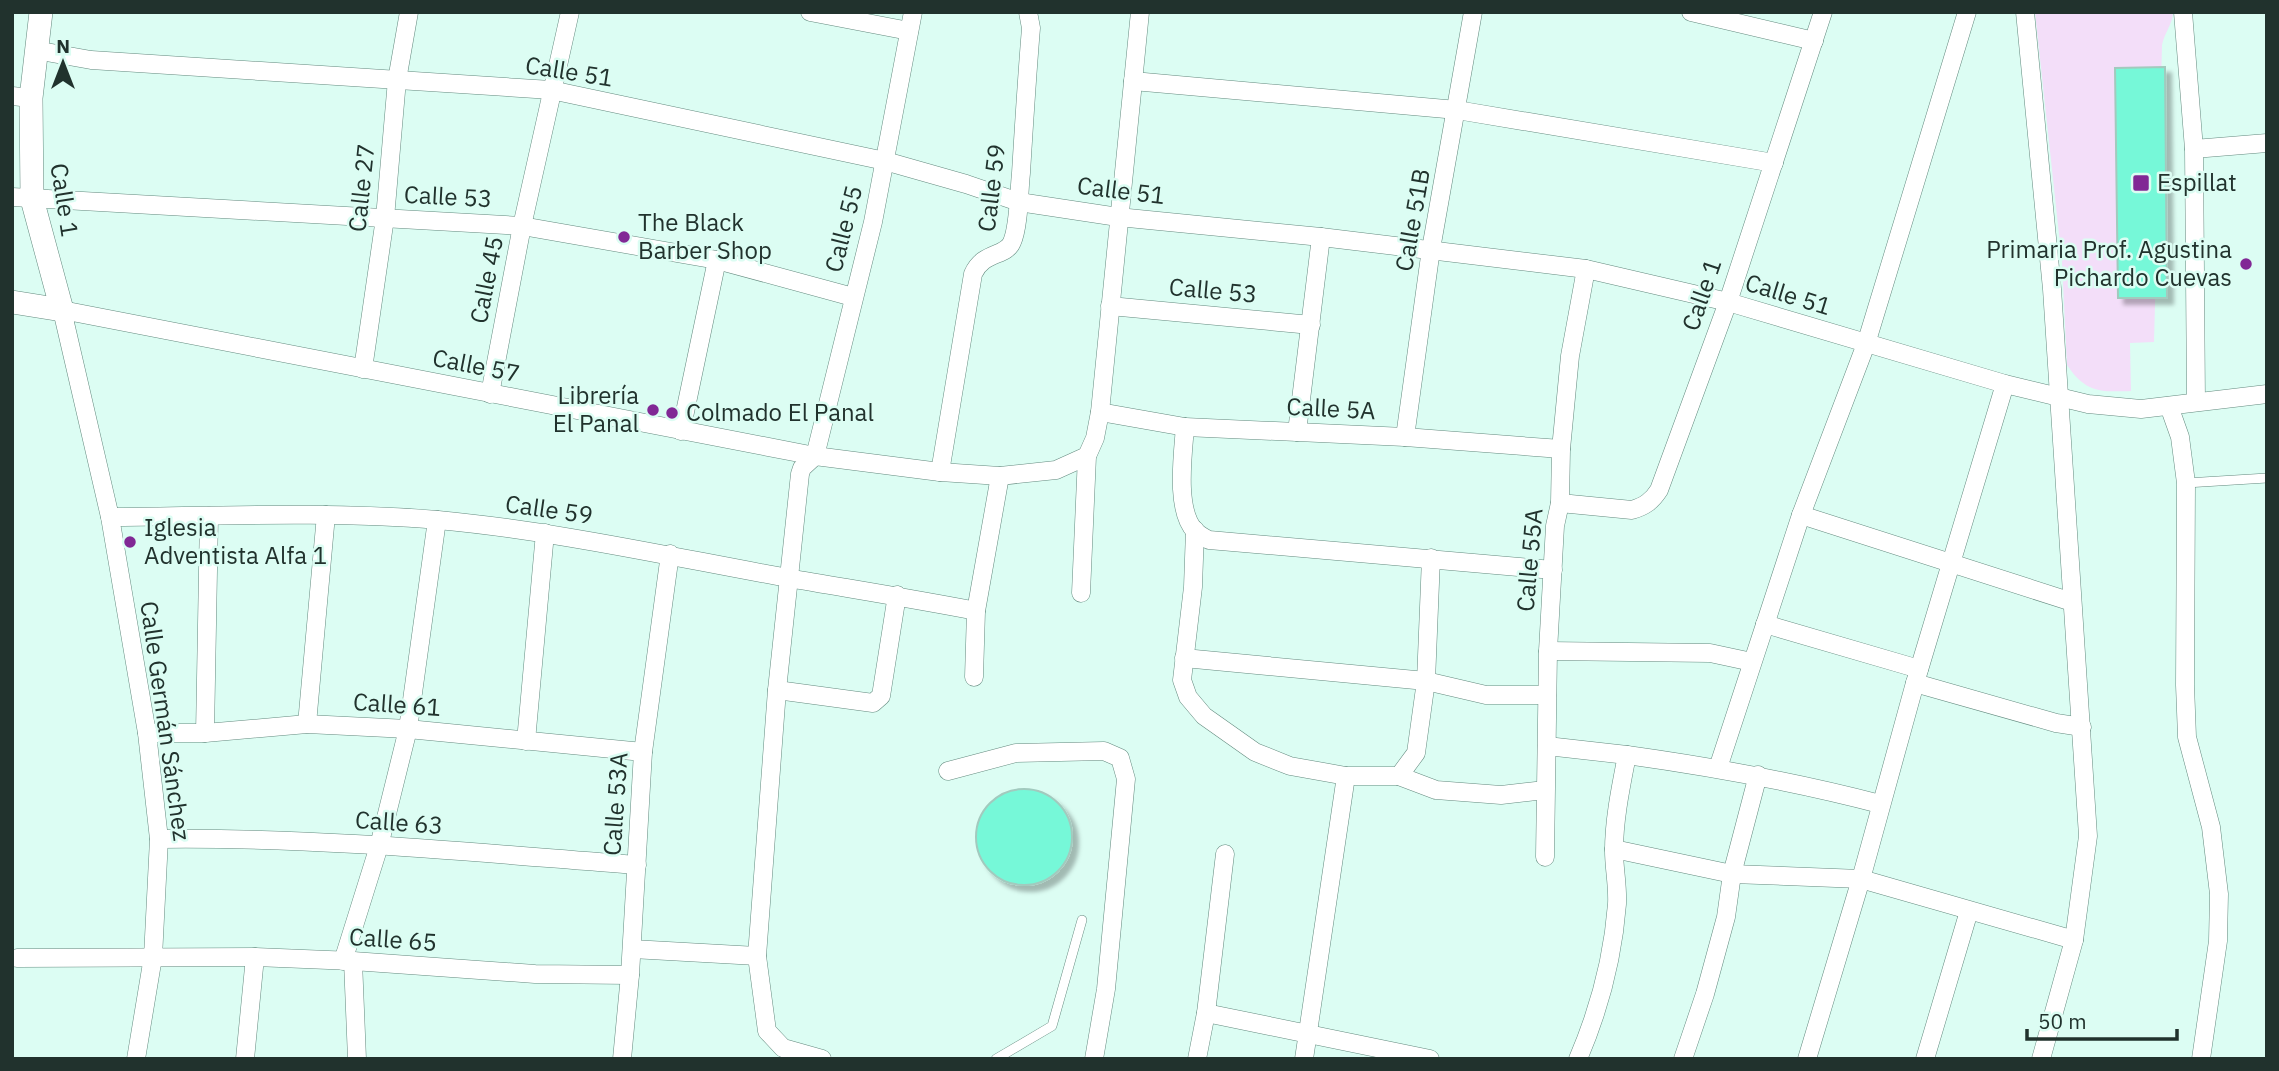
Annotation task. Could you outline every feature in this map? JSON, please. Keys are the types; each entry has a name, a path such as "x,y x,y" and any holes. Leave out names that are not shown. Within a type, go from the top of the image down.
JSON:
{"street":[{"name":"Calle 1","path":"41,12 35,50 22,97 22,198 62,310"},
{"name":"Calle 27","path":"363,369 385,218 397,80 409,12"},
{"name":"Calle 45","path":"489,394 522,226 570,12"},
{"path":"810,12 909,32"},
{"name":"Calle 55","path":"822,1059 783,1048 767,1031 757,956 777,691 800,474 802,468 815,456 873,222 913,12"},
{"name":"Calle 59","path":"940,472 973,274 984,259 1007,250 1013,242 1019,202 1031,28 1028,12"},
{"path":"1081,593 1087,456 1095,438 1100,412 1140,12"},
{"name":"Calle 51B","path":"1405,437 1432,249 1473,12"},
{"path":"1691,12 1814,41"},
{"name":"Calle 1","path":"1560,503 1632,510 1653,500 1660,490 1728,302 1823,12"},
{"path":"1718,768 1801,515 1866,344 1967,12"},
{"path":"2025,12 2052,289 2088,836 2074,940 2041,1059"},
{"path":"2183,12 2194,149 2196,402"},
{"name":"Calle 51","path":"35,50 91,60 551,90 885,161 1019,202 1118,217 1432,249 1586,269 1728,302 2005,384 2111,407 2141,409 2267,394"},
{"path":"1133,81 1457,110 1774,163"},
{"path":"2194,149 2267,143"},
{"name":"Calle 53","path":"22,198 522,226 717,260 853,297"},
{"path":"1297,432 1321,237"},
{"path":"681,431 717,260"},
{"name":"Calle 55A","path":"1545,857 1548,651 1555,526 1560,503 1561,449 1570,356 1586,269"},
{"path":"12,302 62,310"},
{"name":"Calle 53","path":"1110,306 1311,325"},
{"name":"Calle 57","path":"62,310 815,456 940,472 1000,476 1056,470 1087,456"},
{"name":"Calle Germán Sánchez","path":"62,310 110,517 147,733 159,839 153,957 136,1059"},
{"path":"1807,1059 1917,676 2005,384"},
{"path":"2169,406 2180,437 2186,483 2187,737 2211,827 2219,894 2218,941 2201,1059"},
{"name":"Calle 5A","path":"1100,412 1185,427 1405,437 1561,449"},
{"path":"1185,427 1182,482 1186,514 1195,530 1209,540 1553,570"},
{"path":"974,677 976,611 1000,476"},
{"path":"307,724 326,515"},
{"name":"Calle 59","path":"110,517 326,515 437,520 545,533 670,554 976,611"},
{"path":"1801,515 2072,603"},
{"path":"205,733 209,516"},
{"path":"356,1059 348,961 408,729 437,520"},
{"path":"1195,530 1193,587 1182,680 1188,698 1204,716 1225,732 1255,752 1290,766 1346,776 1399,776 1436,790 1501,795 1545,790"},
{"path":"526,741 545,533"},
{"name":"Calle 53A","path":"622,1059 632,949 643,751 670,554"},
{"path":"1399,776 1416,753 1426,681 1432,558"},
{"path":"777,691 873,703 878,701 897,595"},
{"path":"1765,624 2056,723 2082,727"},
{"path":"1548,651 1710,653 1752,662"},
{"path":"1184,659 1426,681 1486,695 1547,695"},
{"name":"Calle 61","path":"147,733 205,733 307,724 408,729 643,751"},
{"path":"1546,746 1718,768 1805,784 1880,804"},
{"path":"948,771 1016,752 1104,751 1120,758 1126,779 1106,989 1094,1059"},
{"path":"1578,1059 1591,1030 1611,946 1617,902 1614,849 1627,755"},
{"path":"1684,1059 1716,956 1726,917 1732,874 1758,775"},
{"path":"1304,1059 1346,776"},
{"name":"Calle 63","path":"159,839 205,838 379,846 637,864"},
{"path":"1614,849 1732,874 1861,878 2074,940"},
{"path":"1198,1059 1225,854"},
{"path":"1925,1059 1969,911"},
{"path":"632,949 757,956"},
{"path":"246,1059 256,957"},
{"name":"Calle 65","path":"17,958 256,957 535,974 630,975"},
{"path":"1206,1013 1430,1059"}],"lane":[{"path":"2186,483 2267,478"},
{"path":"996,1059 1052,1026 1082,920"}],"shaded area":[{"path":"2035,12 2173,12 2162,45 2154,342 2130,343 2131,391 2094,389 2081,381 2067,365 2062,262"}],"building":[{"name":"Espillat","path":"2165,67 2167,298 2118,298 2115,68"},
{"path":"1015,789 1033,789 1051,797 1064,810 1072,828 1069,856 1051,877 1033,885 1015,885 997,877 984,864 976,846 976,828 984,810 997,797"}],"place":[{"name":"Espillat","path":"2141,183"},
{"name":"The Black Barber Shop","path":"624,237"},
{"name":"Primaria Prof. Agustina Pichardo Cuevas","path":"2246,264"},
{"name":"Librería El Panal","path":"653,410"},
{"name":"Colmado El Panal","path":"672,413"},
{"name":"Iglesia Adventista Alfa 1","path":"130,542"}]}
